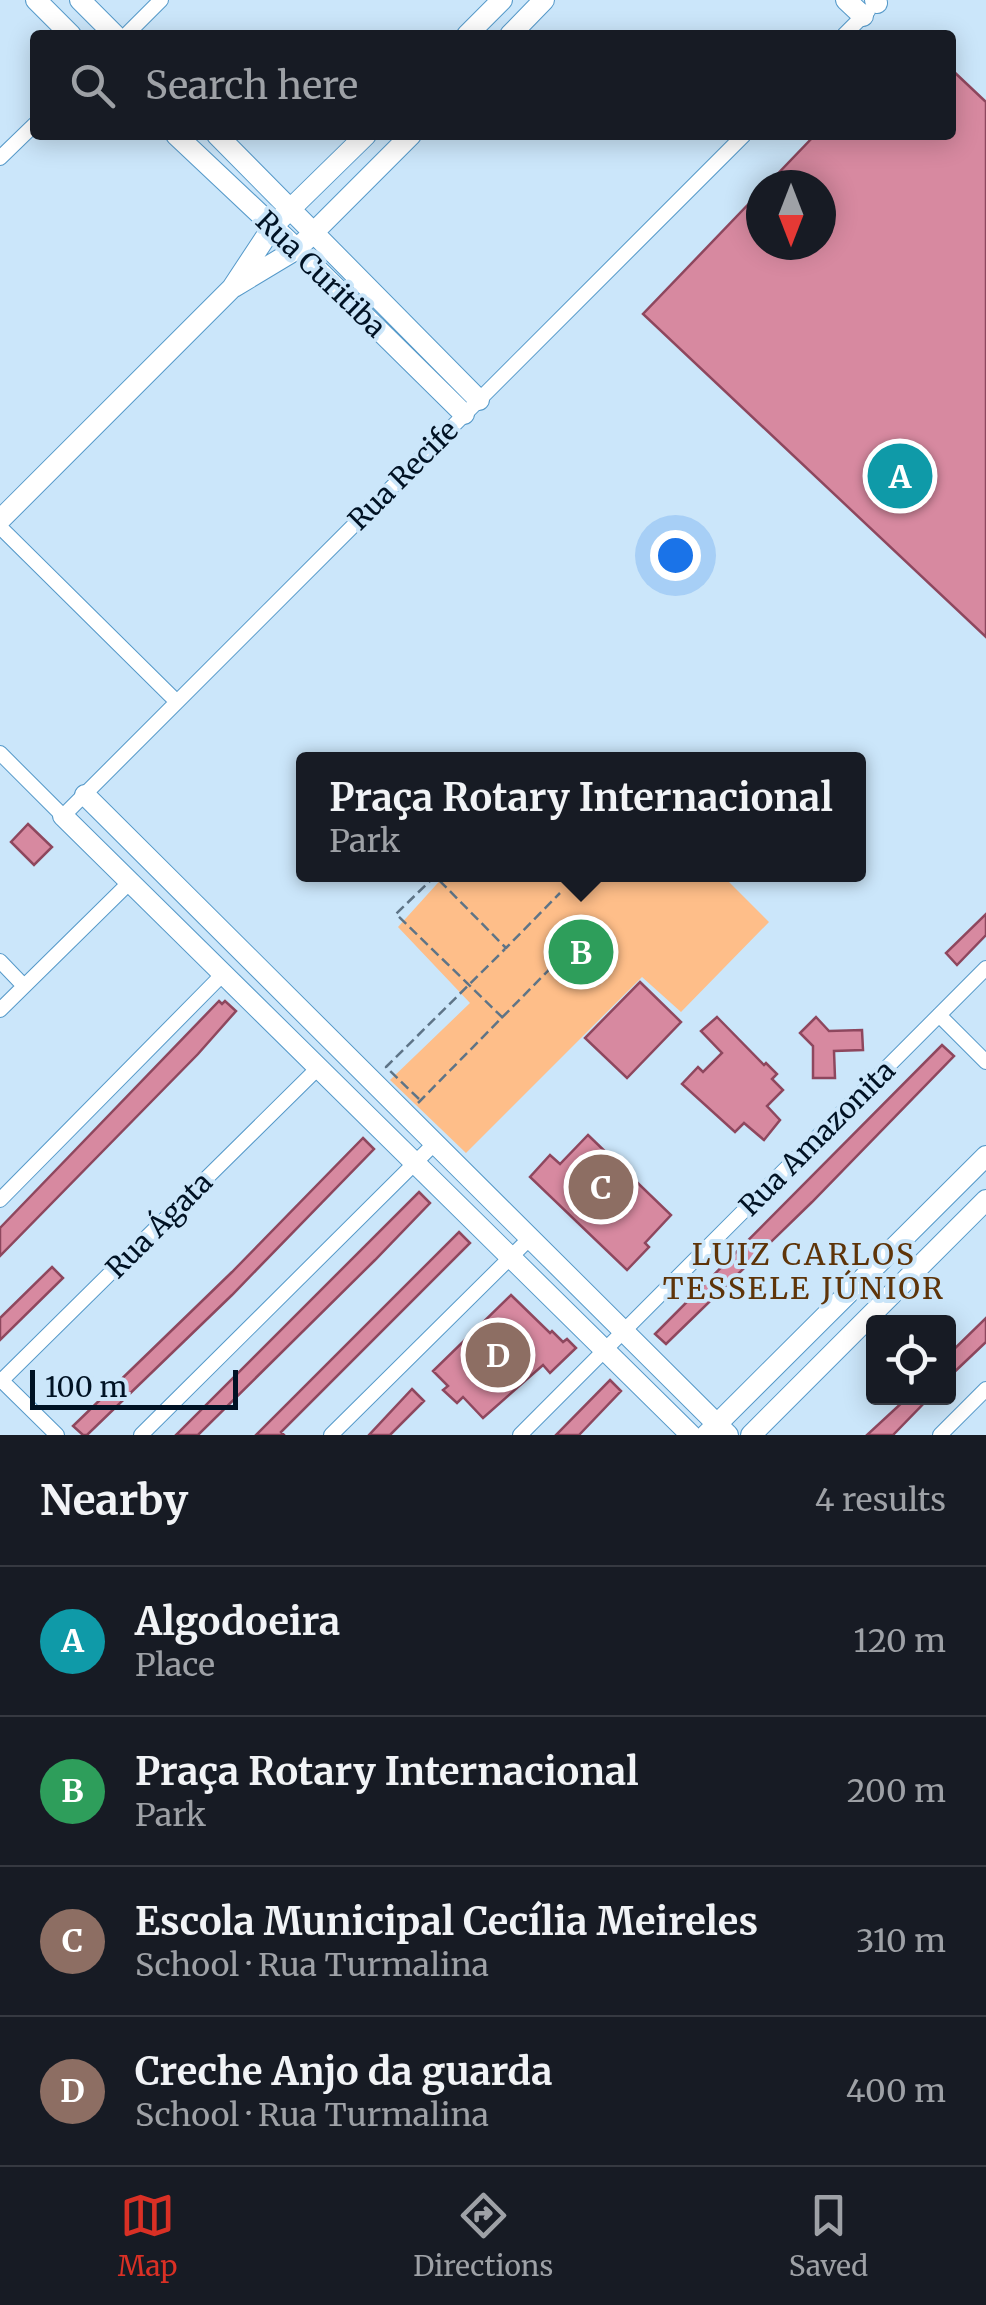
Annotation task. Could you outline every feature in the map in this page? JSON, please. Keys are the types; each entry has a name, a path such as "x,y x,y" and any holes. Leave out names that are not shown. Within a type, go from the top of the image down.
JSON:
{"street":[{"path":"36,0 67,30"},
{"path":"80,0 111,30"},
{"path":"131,30 161,0"},
{"path":"472,30 502,0"},
{"path":"515,30 544,0"},
{"path":"846,0 874,5"},
{"path":"849,30 874,5"},
{"path":"0,158 30,129"},
{"name":"Rua Curitiba","path":"181,140 472,407"},
{"name":"Rua Curitiba","path":"222,140 314,232 472,407"},
{"path":"177,702 0,524 232,288 272,226 361,140"},
{"path":"232,288 304,256 314,232 406,140"},
{"name":"Rua Recife","path":"62,816 739,140"},
{"path":"0,754 691,1435"},
{"path":"85,795 414,1108 435,1143 625,1332 717,1431 986,1156"},
{"path":"0,1010 130,882"},
{"path":"0,961 24,986"},
{"name":"Rua Amazonita","path":"520,1435 986,968"},
{"path":"0,1200 222,974"},
{"path":"939,1015 986,1062"},
{"name":"Rua Ágata","path":"1,1381 318,1068"},
{"path":"141,1435 435,1143"},
{"path":"751,1435 986,1200"},
{"path":"331,1435 530,1238"},
{"path":"1,1381 57,1435"},
{"path":"940,1435 986,1389"}],"path":[{"path":"429,882 396,914 503,1018"},
{"path":"441,882 506,948"},
{"path":"560,892 386,1066 414,1108 593,925"}],"shaded area":[{"path":"439,882 729,882 769,922 681,1012 642,977 466,1153 390,1080 470,1003 398,927"}],"building":[{"path":"956,74 986,102 986,637 643,314 746,207 746,260 836,260 836,170 781,170 810,140 956,140"},
{"path":"28,824 52,847 34,865 11,842"},
{"path":"986,914 986,935 957,965 946,953"},
{"path":"640,982 681,1022 627,1078 585,1038"},
{"path":"219,1001 225,1001 236,1011 0,1256 0,1228"},
{"path":"717,1017 777,1074 772,1079 783,1090 767,1106 780,1120 764,1140 744,1123 735,1132 682,1084 698,1067 703,1072 722,1053 701,1031"},
{"path":"816,1017 829,1031 862,1030 863,1050 834,1051 835,1078 813,1078 813,1046 800,1033"},
{"path":"942,1045 954,1056 812,1202 666,1344 655,1334"},
{"path":"588,1135 671,1215 627,1270 530,1177 550,1155 560,1164"},
{"path":"363,1138 374,1149 232,1295 87,1435 73,1426 232,1272"},
{"path":"419,1192 430,1203 375,1260 198,1435 176,1435"},
{"path":"459,1232 470,1243 281,1432 284,1435 256,1435"},
{"path":"52,1267 63,1278 0,1340 0,1318"},
{"path":"511,1295 550,1333 563,1342 567,1339 576,1348 550,1373 543,1365 483,1418 463,1397 457,1403 443,1390 448,1386 433,1371"},
{"path":"986,1318 986,1342 956,1370 956,1347"},
{"path":"610,1380 621,1391 579,1435 556,1435"},
{"path":"412,1389 424,1401 390,1435 369,1435"},
{"path":"899,1405 922,1405 893,1435 867,1435"}],"place":[{"name":"Algodoeira","path":"900,476"},
{"name":"Praça Rotary Internacional","path":"581,952"},
{"name":"Escola Municipal Cecília Meireles","path":"601,1187"},
{"name":"Creche Anjo da guarda","path":"498,1355"}],"district":[{"name":"LUIZ CARLOS TESSELE JÚNIOR","path":"804,1271"}]}
